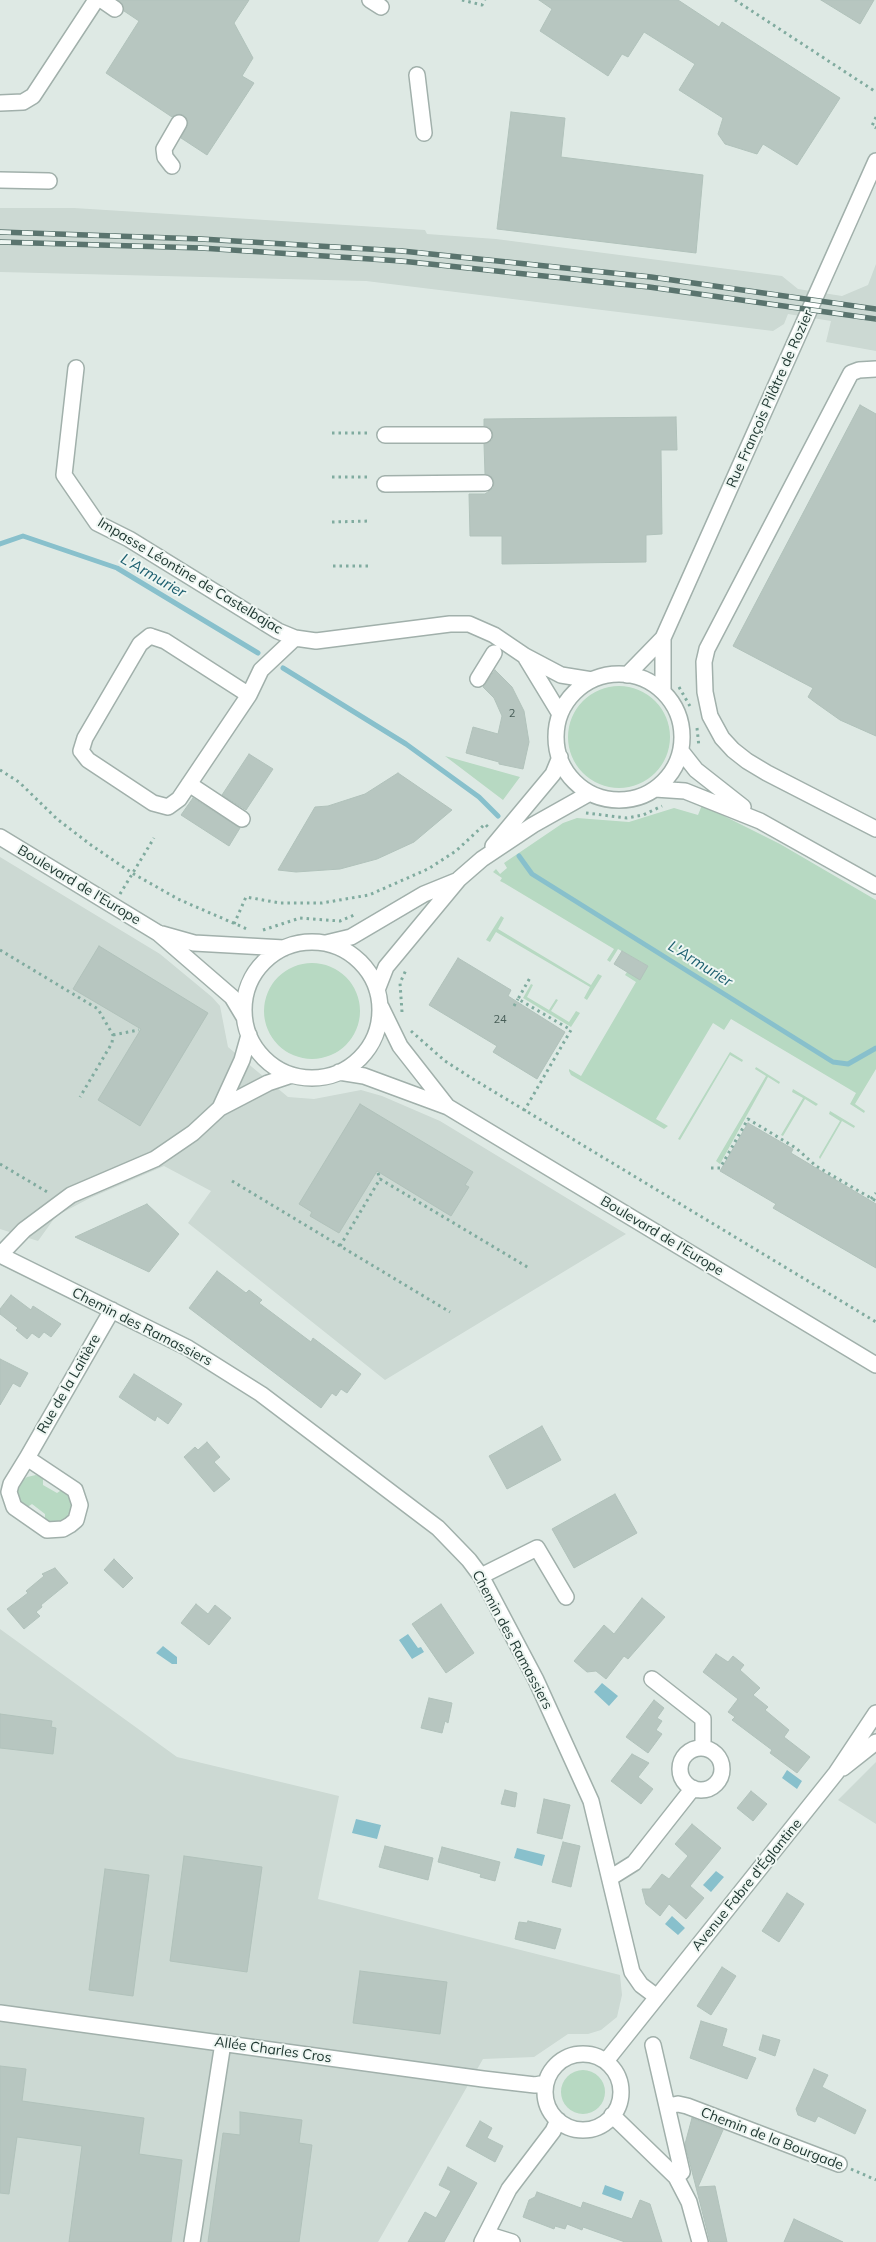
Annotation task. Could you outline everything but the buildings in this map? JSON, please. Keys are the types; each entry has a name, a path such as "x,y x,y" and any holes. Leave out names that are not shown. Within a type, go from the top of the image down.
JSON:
{"street":[{"path":"0,103 23,102 33,96 96,0"},
{"path":"102,0 115,8"},
{"path":"417,75 424,133"},
{"path":"172,166 165,157 164,149 179,123"},
{"name":"Rue François Pilâtre de Rozier","path":"626,675 663,638 876,161"},
{"path":"0,180 49,181"},
{"name":"Impasse Léontine de Castelbajac","path":"76,368 64,474 97,523 130,539 278,631 295,638 316,640 450,624 469,624 494,635 525,656 561,676 592,680"},
{"path":"876,369 859,370 851,373 707,649 704,662 705,692 710,716 716,728 733,750 767,773 876,829"},
{"path":"385,435 484,434"},
{"path":"385,484 485,483"},
{"path":"249,695 157,637 150,636 140,644 85,738 81,751 88,760 160,806 168,807 174,804 249,695 261,670 295,638"},
{"name":"Rue François Pilâtre de Rozier","path":"663,638 663,692"},
{"path":"478,679 494,653"},
{"name":"Impasse Léontine de Castelbajac","path":"525,656 560,714"},
{"path":"613,674 626,675 645,679 663,692 677,712 681,723 682,735 680,751 673,770 654,789 642,795 616,800 590,793 572,778 560,757 556,733 560,714 573,694 592,680 613,674"},
{"path":"680,751 696,770 760,821"},
{"path":"482,859 553,774 560,757"},
{"path":"189,784 242,819"},
{"path":"654,789 685,791 760,821 876,886"},
{"path":"378,997 386,967 459,879 482,859 533,825 590,793"},
{"name":"Boulevard de l'Europe","path":"0,838 158,933 232,998 244,1017 254,1046 270,1064 292,1075 316,1077 339,1072 351,1065 370,1044 376,1032 378,997"},
{"path":"326,943 351,937 424,894 459,879"},
{"name":"Boulevard de l'Europe","path":"158,933 194,943 284,948 312,942 326,943 354,956 368,971 400,1046 448,1107"},
{"name":"Boulevard de l'Europe","path":"244,1017 247,989 252,976 261,964 284,948"},
{"path":"220,1108 242,1060 249,1035"},
{"name":"Boulevard de l'Europe","path":"339,1072 364,1076 448,1107 876,1365"},
{"path":"0,1255 24,1230 71,1195 167,1152 220,1108 268,1083 292,1075"},
{"name":"Chemin des Ramassiers","path":"0,1255 188,1348 261,1394 438,1528 481,1576 536,1680 591,1801 632,1972 641,1985 658,1997"},
{"name":"Rue de la Laitière","path":"26,1458 75,1490 80,1505 76,1520 70,1526 63,1529 48,1530 14,1507 9,1492 11,1484 26,1458 112,1310"},
{"path":"481,1576 537,1548 566,1597"},
{"path":"652,1679 703,1719 703,1747"},
{"name":"Avenue Fabre d'Églantine","path":"658,1997 836,1773 876,1713"},
{"path":"703,1747 710,1749 721,1759 722,1774 714,1786 707,1790 692,1788 682,1778 680,1764 689,1751 703,1747"},
{"name":"Avenue Fabre d'Églantine","path":"836,1773 873,1749"},
{"path":"610,1878 634,1863 692,1788"},
{"path":"606,2061 658,1997"},
{"name":"Allée Charles Cros","path":"0,2013 535,2086 546,2082"},
{"path":"192,2242 222,2043"},
{"path":"653,2045 682,2172 676,2177"},
{"path":"577,2054 592,2055 606,2061 614,2070 619,2081 618,2105 612,2116 600,2125 586,2129 571,2128 558,2120 549,2109 545,2096 546,2082 552,2069 563,2059 577,2054"},
{"name":"Chemin de la Bourgade","path":"668,2106 687,2106 839,2164"},
{"path":"612,2116 676,2177 689,2202 700,2242"},
{"path":"512,2242 484,2238 509,2189 553,2131 558,2120"}],"path":[{"path":"462,0 482,5 485,0"},
{"path":"735,0 876,92"},
{"path":"876,117 872,126 876,128"},
{"path":"332,433 369,433"},
{"path":"332,477 370,478"},
{"path":"332,522 370,521"},
{"path":"333,566 371,566"},
{"path":"677,684 693,713"},
{"path":"695,720 701,753"},
{"path":"0,770 19,782 91,845 132,873 178,899 234,924 248,929 263,930 300,918 340,920 356,914"},
{"path":"579,814 627,818 670,805"},
{"path":"234,924 246,897 280,904 322,903 369,895 428,869 456,851 485,824 493,831"},
{"path":"120,894 154,838"},
{"path":"402,1015 400,983 408,965 408,957 403,946"},
{"path":"0,950 98,1009 113,1035 112,1043 80,1097"},
{"path":"514,1006 531,976"},
{"path":"518,999 572,1030 524,1111"},
{"path":"113,1035 139,1030"},
{"path":"410,1030 445,1061 524,1111 876,1322"},
{"path":"711,1168 720,1168 748,1119 796,1148 816,1166 876,1201"},
{"path":"0,1164 49,1194"},
{"path":"378,1174 380,1179 528,1268"},
{"path":"340,1246 380,1179"},
{"path":"232,1181 450,1312"},
{"path":"872,1199 876,1193"},
{"name":"Chemin de la Bourgade","path":"839,2164 876,2180"}],"shaded area":[{"path":"0,208 74,208 425,230 427,234 496,239 782,276 798,289 842,296 868,285 876,264 876,351 826,342 831,321 788,314 784,324 773,331 366,281 0,272"},
{"path":"0,857 160,954 212,997 220,1006 228,1047 288,1097 314,1099 361,1090 382,1096 440,1121 626,1234 385,1380 188,1223 211,1191 164,1166 90,1198 56,1216 38,1241 0,1229"},
{"path":"0,1629 177,1757 339,1796 318,1899 620,1975 622,1995 617,2017 601,2030 588,2034 568,2034 534,2057 483,2059 378,2242 0,2242"},
{"path":"876,1762 876,1824 838,1800"}],"green space":[{"path":"619,686 639,690 655,701 666,717 670,737 666,757 655,773 639,784 619,788 599,784 583,773 572,757 568,737 572,717 583,701 599,690"},
{"path":"445,756 520,777 503,800"},
{"path":"702,805 780,844 876,900 876,1069 855,1104 865,1111 864,1113 850,1104 856,1093 731,1019 724,1030 713,1023 656,1119 668,1126 664,1129 571,1075 569,1069 581,1076 636,982 625,975 627,972 648,966 618,949 610,962 607,960 614,949 500,881 502,878 493,872 496,869 500,874 507,868 504,863 563,823 577,818 629,822 674,808 698,815"},
{"path":"501,916 504,918 498,929 591,985 598,974 602,976 587,1000 584,998 590,987 496,932 490,942 486,940"},
{"path":"312,963 330,967 346,977 356,993 360,1011 356,1029 346,1045 330,1055 312,1059 294,1055 278,1045 268,1029 264,1011 268,993 278,977 294,967"},
{"path":"531,984 533,985 527,997 549,1010 556,999 558,1000 551,1011 569,1022 576,1011 580,1013 571,1027 523,998"},
{"path":"730,1052 743,1060 742,1062 730,1055 680,1140 678,1139"},
{"path":"756,1067 780,1082 779,1084 768,1077 720,1164 716,1161 766,1076 755,1069"},
{"path":"793,1089 818,1104 816,1106 805,1099 783,1136 781,1135 803,1098 792,1092"},
{"path":"830,1111 855,1126 854,1128 842,1121 820,1159 819,1157 840,1121 829,1114"},
{"path":"36,1475 43,1478 43,1485 57,1493 63,1489 69,1494 73,1505 71,1515 66,1520 51,1524 45,1522 45,1514 32,1504 26,1508 19,1500 17,1489 21,1482 27,1477"},
{"path":"587,2070 599,2076 604,2083 604,2101 599,2108 592,2113 579,2114 571,2111 564,2104 561,2088 564,2080 571,2073"}],"water":[{"path":"408,1634 418,1648 421,1647 424,1652 412,1659 399,1640"},
{"path":"163,1646 177,1657 177,1664 172,1664 156,1653"},
{"path":"602,1683 618,1696 609,1706 594,1692"},
{"path":"787,1770 802,1781 797,1789 782,1778"},
{"path":"356,1819 381,1825 377,1839 352,1833"},
{"path":"517,1848 545,1855 542,1866 514,1858"},
{"path":"716,1871 724,1877 711,1892 703,1885"},
{"path":"672,1916 685,1928 678,1935 665,1924"},
{"path":"605,2185 624,2192 621,2201 602,2194"}],"waterway":[{"name":"L'Armurier","path":"0,544 23,536 117,568 258,653"},
{"name":"L'Armurier","path":"283,668 406,744 479,797 498,816"},
{"name":"L'Armurier","path":"519,856 532,874 833,1062 848,1064 876,1048"}],"railway":[{"path":"0,232 201,239 402,251 651,277 876,309"},
{"path":"0,242 201,248 401,261 649,287 876,319"}]}
